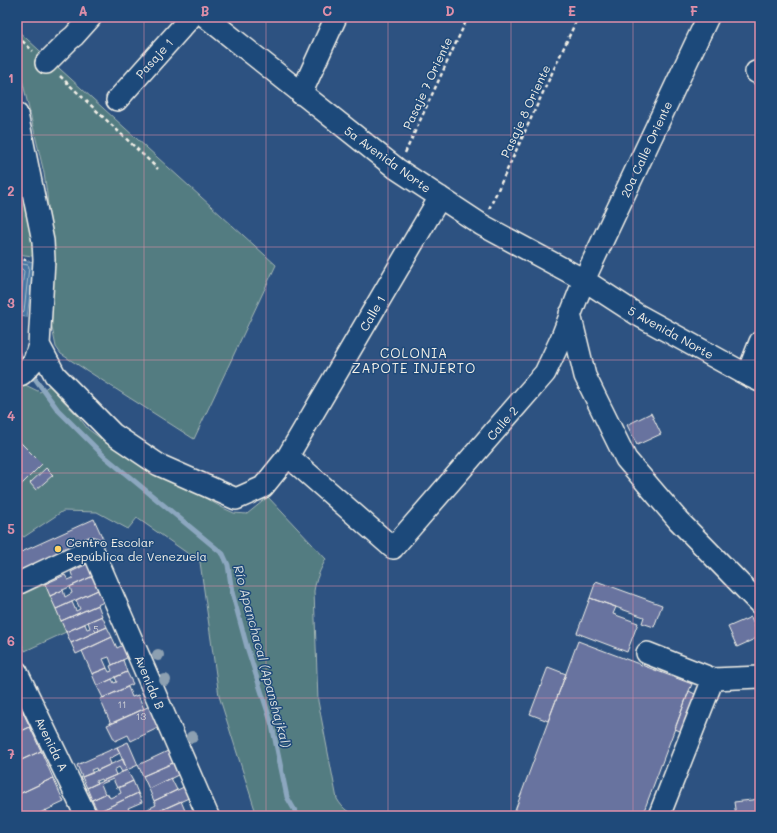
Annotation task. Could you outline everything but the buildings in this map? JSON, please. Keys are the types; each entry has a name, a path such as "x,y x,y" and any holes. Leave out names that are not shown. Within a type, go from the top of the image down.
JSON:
{"street":[{"path":"46,64 91,17"},
{"name":"Pasaje 1","path":"117,100 191,17"},
{"name":"5a Avenida Norte","path":"206,17 301,94 398,169 482,224 584,280"},
{"path":"301,94 336,17"},
{"name":"20a Calle Oriente","path":"584,280 708,17"},
{"path":"17,114 43,241 44,260 39,345 34,361 22,374 17,376"},
{"name":"Calle 1","path":"39,345 55,375 113,434 159,465 236,499 263,487 288,456 440,197"},
{"name":"Calle 2","path":"288,456 393,548 545,373 561,339 584,280"},
{"name":"5 Avenida Norte","path":"584,280 638,315 753,378"},
{"path":"570,314 585,376 626,459 678,520 760,604"},
{"path":"753,378 760,342"},
{"name":"Avenida B","path":"17,584 92,548 208,816"},
{"path":"647,653 713,680 760,677"},
{"name":"Avenida A","path":"17,672 86,816"},
{"path":"659,816 713,680"}],"path":[{"name":"Pasaje 7 Oriente","path":"403,157 468,17"},
{"name":"Pasaje 8 Oriente","path":"488,213 578,17"},
{"path":"679,17 684,19"},
{"path":"17,36 158,169"}],"green space":[{"path":"17,30 276,265 194,439 61,354 56,347 46,298 52,256 47,194 44,173 17,58"},
{"path":"17,162 40,257 17,254"},
{"path":"19,382 40,392 50,385 88,429 104,441 223,508 234,513 247,514 268,497 326,559 318,575 314,591 318,701 337,799 347,810 353,814 361,816 265,816 262,810 256,813 219,696 200,562 137,518 128,529 97,512 63,511 24,537 17,533 17,383"},
{"path":"45,584 66,632 25,651 17,634 17,597"}],"water":[{"path":"17,259 34,262 27,317 17,316"}],"waterway":[{"path":"17,352 25,364"},
{"name":"Río Apanchacal (Apanshajkal)","path":"31,373 58,410 104,456 223,554 228,565 232,592 247,647 272,725 287,797 298,816"}],"place":[{"name":"Centro Escolar República de Venezuela","path":"58,549"}],"district":[{"name":"COLONIA ZAPOTE INJERTO","path":"414,360"}]}
